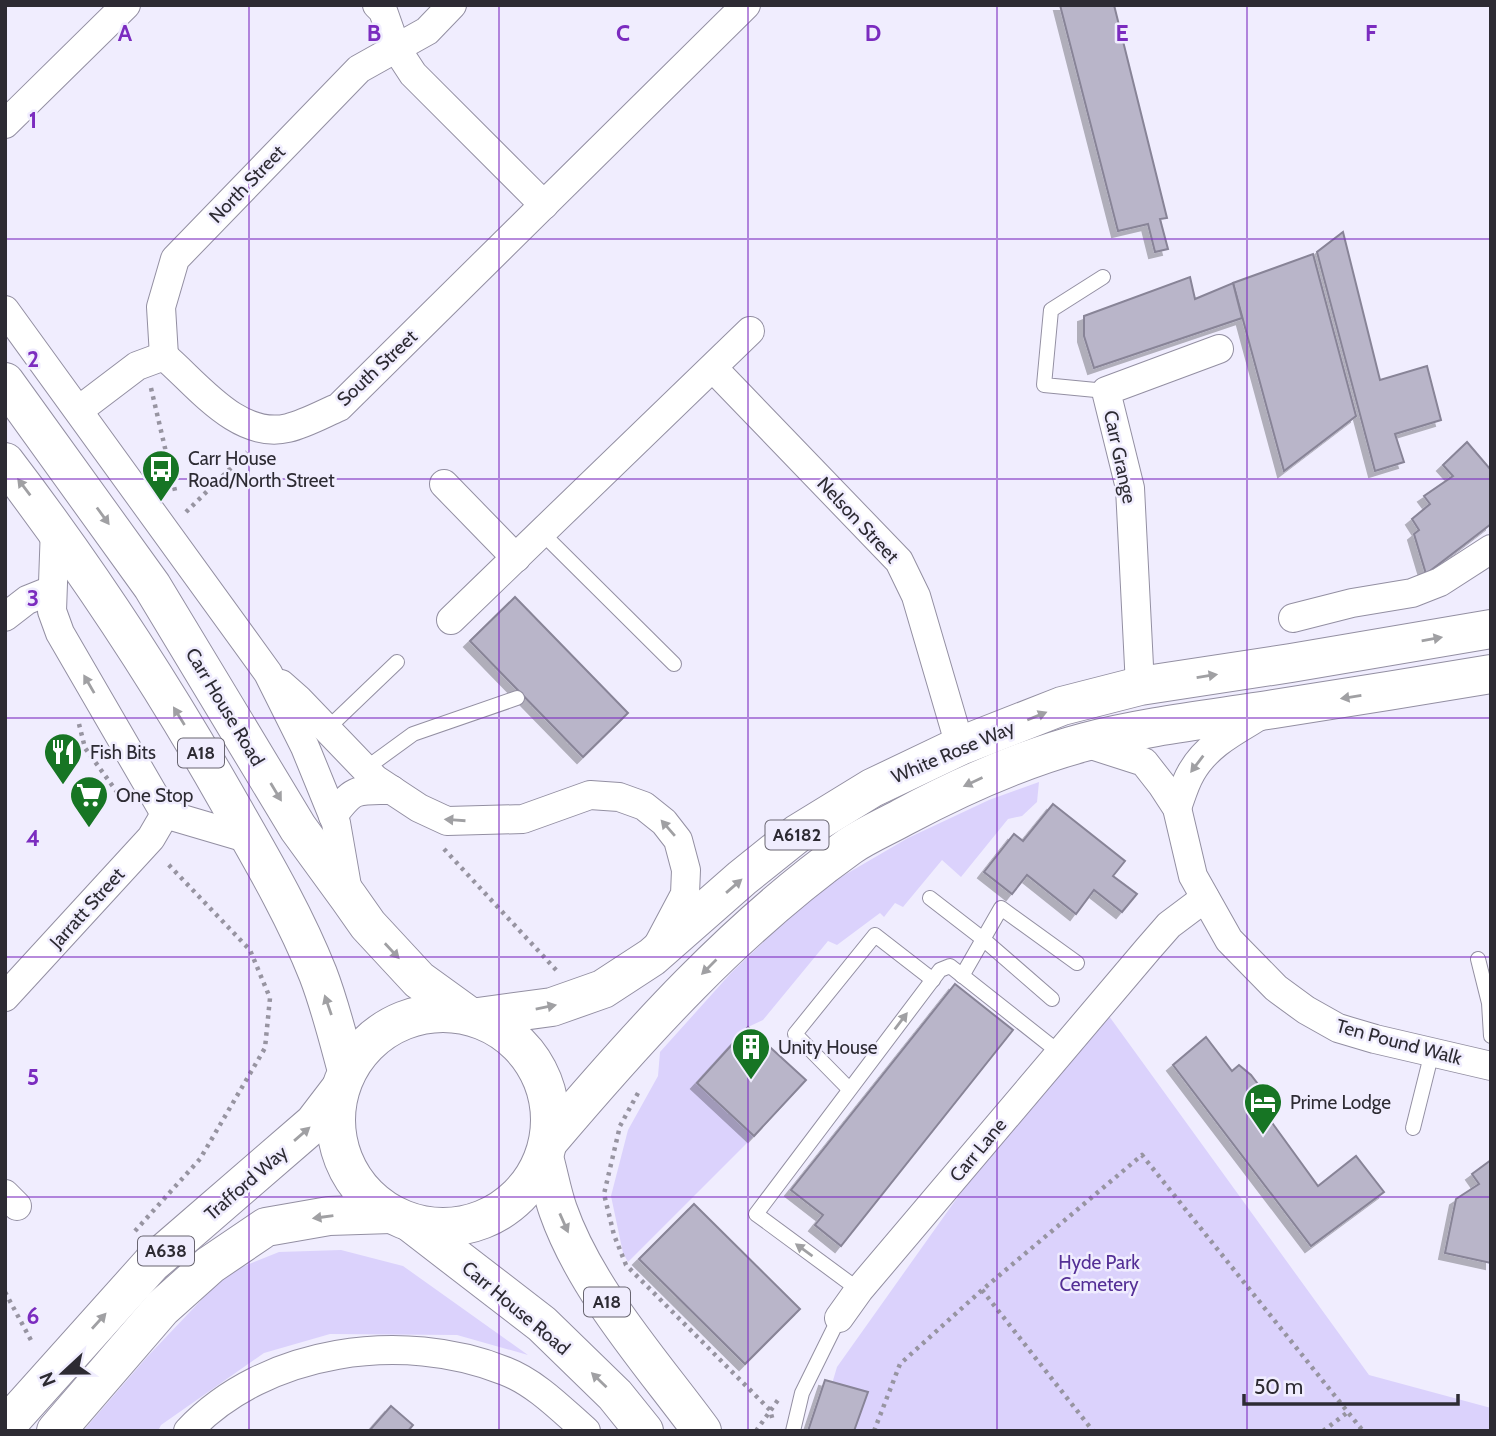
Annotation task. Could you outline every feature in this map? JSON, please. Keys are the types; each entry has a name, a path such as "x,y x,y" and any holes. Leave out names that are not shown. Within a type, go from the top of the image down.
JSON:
{"highway":[{"name":"Carr House Road","path":"5,382 152,586 298,828 368,925 419,980 472,1016"},
{"name":"A18","path":"5,462 55,527 140,653 194,740 250,839 297,925 318,975 335,1023 343,1080"},
{"name":"White Rose Way","path":"472,1016 552,1007 603,989 652,957 797,834 872,788 961,746 1062,706 1140,686 1491,629"},
{"name":"White Rose Way","path":"546,1149 629,1047 744,932 791,891 853,844 925,805 1003,768 1083,742 1143,729 1491,674"},
{"path":"435,1012 472,1016 499,1027 524,1049 542,1084 550,1110 546,1149 522,1193 492,1216 456,1227 437,1227 401,1218 371,1200 351,1175 336,1131 343,1080 364,1045 402,1019 435,1012"},
{"name":"Trafford Way","path":"5,1427 151,1264 314,1124 343,1080"},
{"name":"A18","path":"546,1149 558,1210 579,1256 609,1305 702,1431"},
{"name":"A638","path":"57,1431 162,1308 210,1265 266,1227 329,1216 401,1218"},
{"name":"Carr House Road","path":"401,1218 542,1324 614,1395 644,1431"}],"street":[{"path":"5,124 126,5"},
{"path":"377,5 383,12 396,48 413,74 544,205"},
{"name":"North Street","path":"155,360 161,307 175,259 359,69 427,31 452,5"},
{"name":"South Street","path":"270,429 288,428 339,407 746,5"},
{"path":"5,310 268,673 305,747 333,816 349,898"},
{"path":"451,620 750,331"},
{"name":"Carr Grange","path":"1140,686 1130,488 1106,391 1219,349"},
{"path":"79,410 137,366 155,360 241,421 270,429"},
{"name":"Nelson Street","path":"713,368 899,561 916,596 961,746"},
{"path":"444,484 516,558"},
{"path":"55,527 52,611 60,633 158,826 250,839"},
{"path":"1293,618 1352,603 1412,593 1440,582 1491,549"},
{"path":"5,617 27,600 52,590"},
{"path":"268,673 298,699 365,769 419,808 447,821 523,819 590,795 620,797 644,806 664,822 678,841 686,870 685,894 652,957"},
{"path":"1177,808 1190,773 1207,752 1226,736 1271,710"},
{"name":"Ten Pound Walk","path":"1083,742 1143,762 1177,808 1193,876 1229,940 1276,988 1306,1010 1338,1028 1491,1066"},
{"path":"333,816 346,797 360,790 392,790"},
{"name":"Jarratt Street","path":"5,998 158,826"},
{"name":"Carr Lane","path":"839,1318 859,1290 1148,948 1170,925 1205,898"},
{"path":"188,1431 223,1401 266,1375 328,1357 369,1351 409,1350 458,1356 506,1371 540,1391 586,1431"}],"lane":[{"path":"1103,277 1051,310 1044,385 1106,391"},
{"path":"542,533 674,664"},
{"path":"327,729 397,662"},
{"path":"365,769 413,734 517,698"},
{"path":"930,898 983,939 1052,999"},
{"path":"962,976 1001,908 1077,963"},
{"path":"849,1088 795,1034 876,935 933,979"},
{"path":"1478,959 1489,1003 1491,1036"},
{"path":"859,1290 757,1214 940,970 950,966 1060,1053"},
{"path":"1413,1128 1432,1052"},
{"name":"Carr Lane","path":"793,1431 802,1393 839,1318"}],"path":[{"path":"155,360 181,517 270,429"},
{"path":"135,1231 200,1159 265,1048 270,998 250,950 164,860 158,826"},
{"path":"874,1431 900,1364 982,1290 1142,1155 1363,1431"},
{"path":"982,1290 1093,1431"},
{"path":"5,1292 33,1344"},
{"path":"25,1353 42,1334"},
{"path":"756,1431 770,1410"},
{"path":"1323,1431 1348,1412"}],"green space":[{"path":"1039,782 1037,802 1022,816 1008,819 961,877 942,860 903,907 895,903 884,917 880,913 837,945 828,941 763,1020 748,1027 697,1082 754,1136 628,1262 623,1253 611,1196 628,1130 658,1076 660,1052 731,973 817,891 908,838 989,800"},
{"name":"Hyde Park Cemetery","path":"1101,1005 1369,1375 1491,1408 1491,1431 818,1431 837,1367 1060,1053"},
{"path":"341,1250 403,1266 528,1355 457,1335 330,1334 264,1353 161,1425 158,1431 83,1431 147,1357 227,1273 279,1252"}],"building":[{"path":"1060,5 1114,5 1167,218 1160,219 1168,249 1155,252 1148,224 1118,231"},
{"path":"1343,232 1380,380 1427,366 1441,420 1395,434 1404,462 1375,471 1317,252"},
{"path":"1313,254 1356,416 1284,471 1233,283"},
{"path":"1190,277 1195,299 1233,283 1242,318 1094,368 1084,336 1084,316"},
{"path":"1467,442 1491,470 1491,524 1426,574 1414,534 1419,530 1412,519 1430,504 1424,496 1453,476 1443,465"},
{"path":"515,597 628,713 583,757 470,641"},
{"path":"1053,804 1125,861 1113,876 1137,894 1122,912 1094,890 1076,914 1027,875 1012,894 984,872 1014,834 1023,841"},
{"path":"955,984 1013,1030 841,1246 815,1225 823,1215 791,1190"},
{"name":"Unity House","path":"748,1027 806,1080 754,1136 697,1083"},
{"path":"1206,1037 1232,1071 1239,1065 1251,1075 1267,1096 1257,1102 1318,1186 1356,1156 1384,1192 1311,1246 1173,1065"},
{"path":"1491,1160 1491,1263 1445,1253 1456,1199 1479,1184 1472,1174"},
{"path":"694,1204 800,1309 745,1364 639,1259"},
{"path":"825,1380 868,1392 854,1431 808,1431"},
{"path":"391,1406 413,1425 408,1431 369,1431"}],"place":[{"name":"Carr House Road/North Street","path":"161,503"},
{"name":"Fish Bits","path":"63,786"},
{"name":"One Stop","path":"89,829"},
{"name":"Unity House","path":"751,1081"},
{"name":"Prime Lodge","path":"1263,1136"}]}
